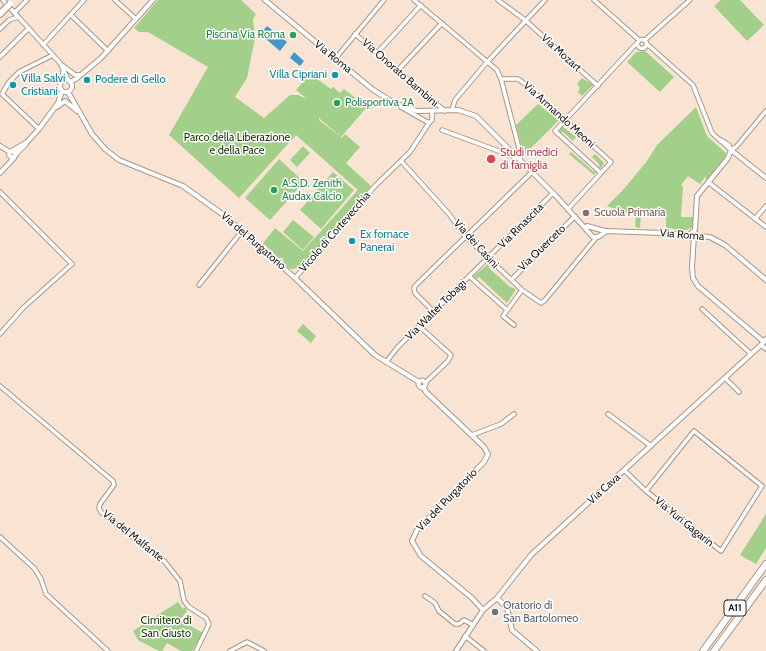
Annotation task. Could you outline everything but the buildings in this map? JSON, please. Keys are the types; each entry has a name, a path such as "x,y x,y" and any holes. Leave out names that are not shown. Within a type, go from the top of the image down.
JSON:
{"highway":[{"path":"0,14 10,4"},
{"name":"A11","path":"703,651 766,564"},
{"name":"A11","path":"714,651 766,580"}],"street":[{"path":"3,0 28,29 60,62 75,75 82,74"},
{"path":"14,13 27,0"},
{"path":"43,45 84,0"},
{"path":"115,0 136,19"},
{"path":"63,81 69,82 75,80 108,51 153,0"},
{"path":"335,59 384,0"},
{"path":"414,0 497,70 501,78 520,152 520,159 494,151 442,130"},
{"name":"Via Mozart","path":"498,0 525,20 598,86"},
{"path":"452,110 456,100 488,61 545,0"},
{"path":"594,0 638,43 645,44 693,85 712,133 718,139 729,145 731,150 766,178"},
{"path":"645,44 690,0"},
{"name":"Via Roma","path":"267,1 335,59 383,97 429,123"},
{"path":"377,53 421,5"},
{"path":"71,15 108,51"},
{"path":"0,29 9,20 18,17"},
{"path":"398,70 442,23"},
{"path":"0,57 28,29"},
{"name":"Via Onorato Bambini","path":"356,34 444,111"},
{"path":"638,43 645,44"},
{"path":"568,209 601,173 555,131 638,43"},
{"path":"39,129 2,94 9,82 19,72 53,55"},
{"path":"60,62 64,75 63,81 60,85 67,91 80,114"},
{"path":"0,173 4,169 12,154 27,142 39,129 59,100 72,85 69,82 60,62"},
{"name":"Via Armando Meoni","path":"501,78 518,79 611,162 601,173"},
{"path":"57,108 67,91"},
{"path":"50,114 66,101 80,114"},
{"name":"Via Roma","path":"401,106 417,111 464,111 476,116 520,159 581,223 592,231 596,238 600,234 607,231"},
{"path":"401,161 421,138 432,120 432,112"},
{"name":"Via del Purgatorio","path":"80,114 92,134 105,149 119,160 182,186 225,216 295,278 375,355 419,382 420,387 424,385 426,392 486,450 488,454 487,458 417,530 412,541 421,556 429,564 472,598 483,610"},
{"path":"765,114 736,147 731,150 728,158 697,196 692,268 693,278 698,286 764,342 766,348"},
{"path":"0,147 12,154"},
{"name":"Vicolo di Cortevecchia","path":"295,278 375,186 401,161"},
{"name":"Via dei Casini","path":"401,161 449,214 465,236 510,280 540,303 545,300 596,238"},
{"path":"434,312 415,293 414,288 465,236 532,172"},
{"path":"708,182 766,227"},
{"path":"0,192 72,264 23,308 0,334"},
{"name":"Via Rinascita","path":"488,259 553,193"},
{"path":"755,219 766,206"},
{"name":"Via Querceto","path":"510,280 575,216"},
{"path":"598,229 600,234"},
{"name":"Via Roma","path":"592,231 598,229 607,231 686,235 695,233 714,239 725,245 766,280"},
{"path":"199,284 242,231"},
{"name":"Via Walter Tobagi","path":"386,362 419,326 488,259"},
{"path":"470,277 506,309"},
{"path":"514,325 503,316 506,309 522,290"},
{"path":"702,309 751,354"},
{"path":"419,326 451,355 448,361 424,385"},
{"name":"Via Cava","path":"456,651 483,610 497,598 531,555 764,342"},
{"path":"725,378 739,392"},
{"name":"Via del Malfante","path":"0,386 113,480 114,485 99,508 101,512 165,562 180,581 184,601 189,607 206,618 209,624 196,651"},
{"path":"472,436 501,424 514,414"},
{"path":"608,414 651,446"},
{"name":"Via Yuri Gagarin","path":"624,471 646,491 720,551 762,486 694,431 646,491"},
{"path":"0,537 34,568 41,579 46,594 108,651"},
{"path":"425,596 435,604 438,612 455,624 460,624 464,620 473,625"},
{"path":"497,598 507,608 512,630 538,651"},
{"path":"465,636 484,651"},
{"path":"230,651 247,642 264,651"}],"green space":[{"name":"Parco della Liberazione e della Pace","path":"158,0 241,0 256,14 253,19 255,38 247,78 235,97 264,118 290,95 298,95 307,99 296,90 310,74 331,89 333,87 340,93 344,89 367,107 341,137 319,118 319,120 342,138 345,134 360,147 346,163 371,186 311,258 300,268 290,269 263,243 275,228 303,251 358,190 296,135 239,198 169,135 208,67 148,32 139,32 134,28"},
{"path":"721,0 740,0 764,25 747,41 714,6"},
{"path":"645,51 674,77 660,92 627,62 636,52"},
{"path":"582,78 593,85 582,96 578,92 580,88 577,84"},
{"path":"538,104 559,120 524,155 516,125"},
{"path":"696,107 707,136 726,153 725,157 707,179 705,177 700,184 688,176 681,185 683,186 681,217 693,217 693,227 686,230 666,228 666,216 641,215 640,228 635,227 636,214 625,213 607,206 623,190 647,161 657,145"},
{"path":"562,126 576,137 573,141 563,132 559,132"},
{"path":"303,146 310,153 297,167 290,160"},
{"path":"571,152 596,173 594,175 569,154"},
{"path":"595,154 604,163 601,168 598,167 600,165 592,157"},
{"name":"A.S.D. Zenith Audax Calcio","path":"279,159 304,182 270,220 245,198"},
{"path":"333,172 354,190 321,229 300,210"},
{"path":"293,220 314,237 303,250 283,232"},
{"path":"488,264 489,268 510,287 516,289 507,303 479,277 476,279 474,276"},
{"path":"303,324 316,336 311,343 297,331"},
{"path":"766,514 766,548 756,564 740,555"},
{"name":"Cimitero di San Giusto","path":"178,602 183,609 185,607 187,611 180,620 203,633 192,651 181,651 167,643 162,651 159,651 138,640 133,631"}],"water":[{"path":"267,26 287,42 280,51 260,34"},
{"path":"294,52 304,61 300,66 290,58"}],"place":[{"name":"Piscina Via Roma","path":"293,35"},
{"name":"Villa Cipriani","path":"335,75"},
{"name":"Podere di Gello","path":"87,80"},
{"name":"Villa Salvi Cristiani","path":"13,85"},
{"name":"Polisportiva 2A","path":"337,103"},
{"name":"Studi medici di famiglia","path":"491,159"},
{"name":"A.S.D. Zenith Audax Calcio","path":"274,190"},
{"name":"Scuola Primaria","path":"586,213"},
{"name":"Ex fornace Panerai","path":"352,241"},
{"name":"Oratorio di San Bartolomeo","path":"495,612"}]}
